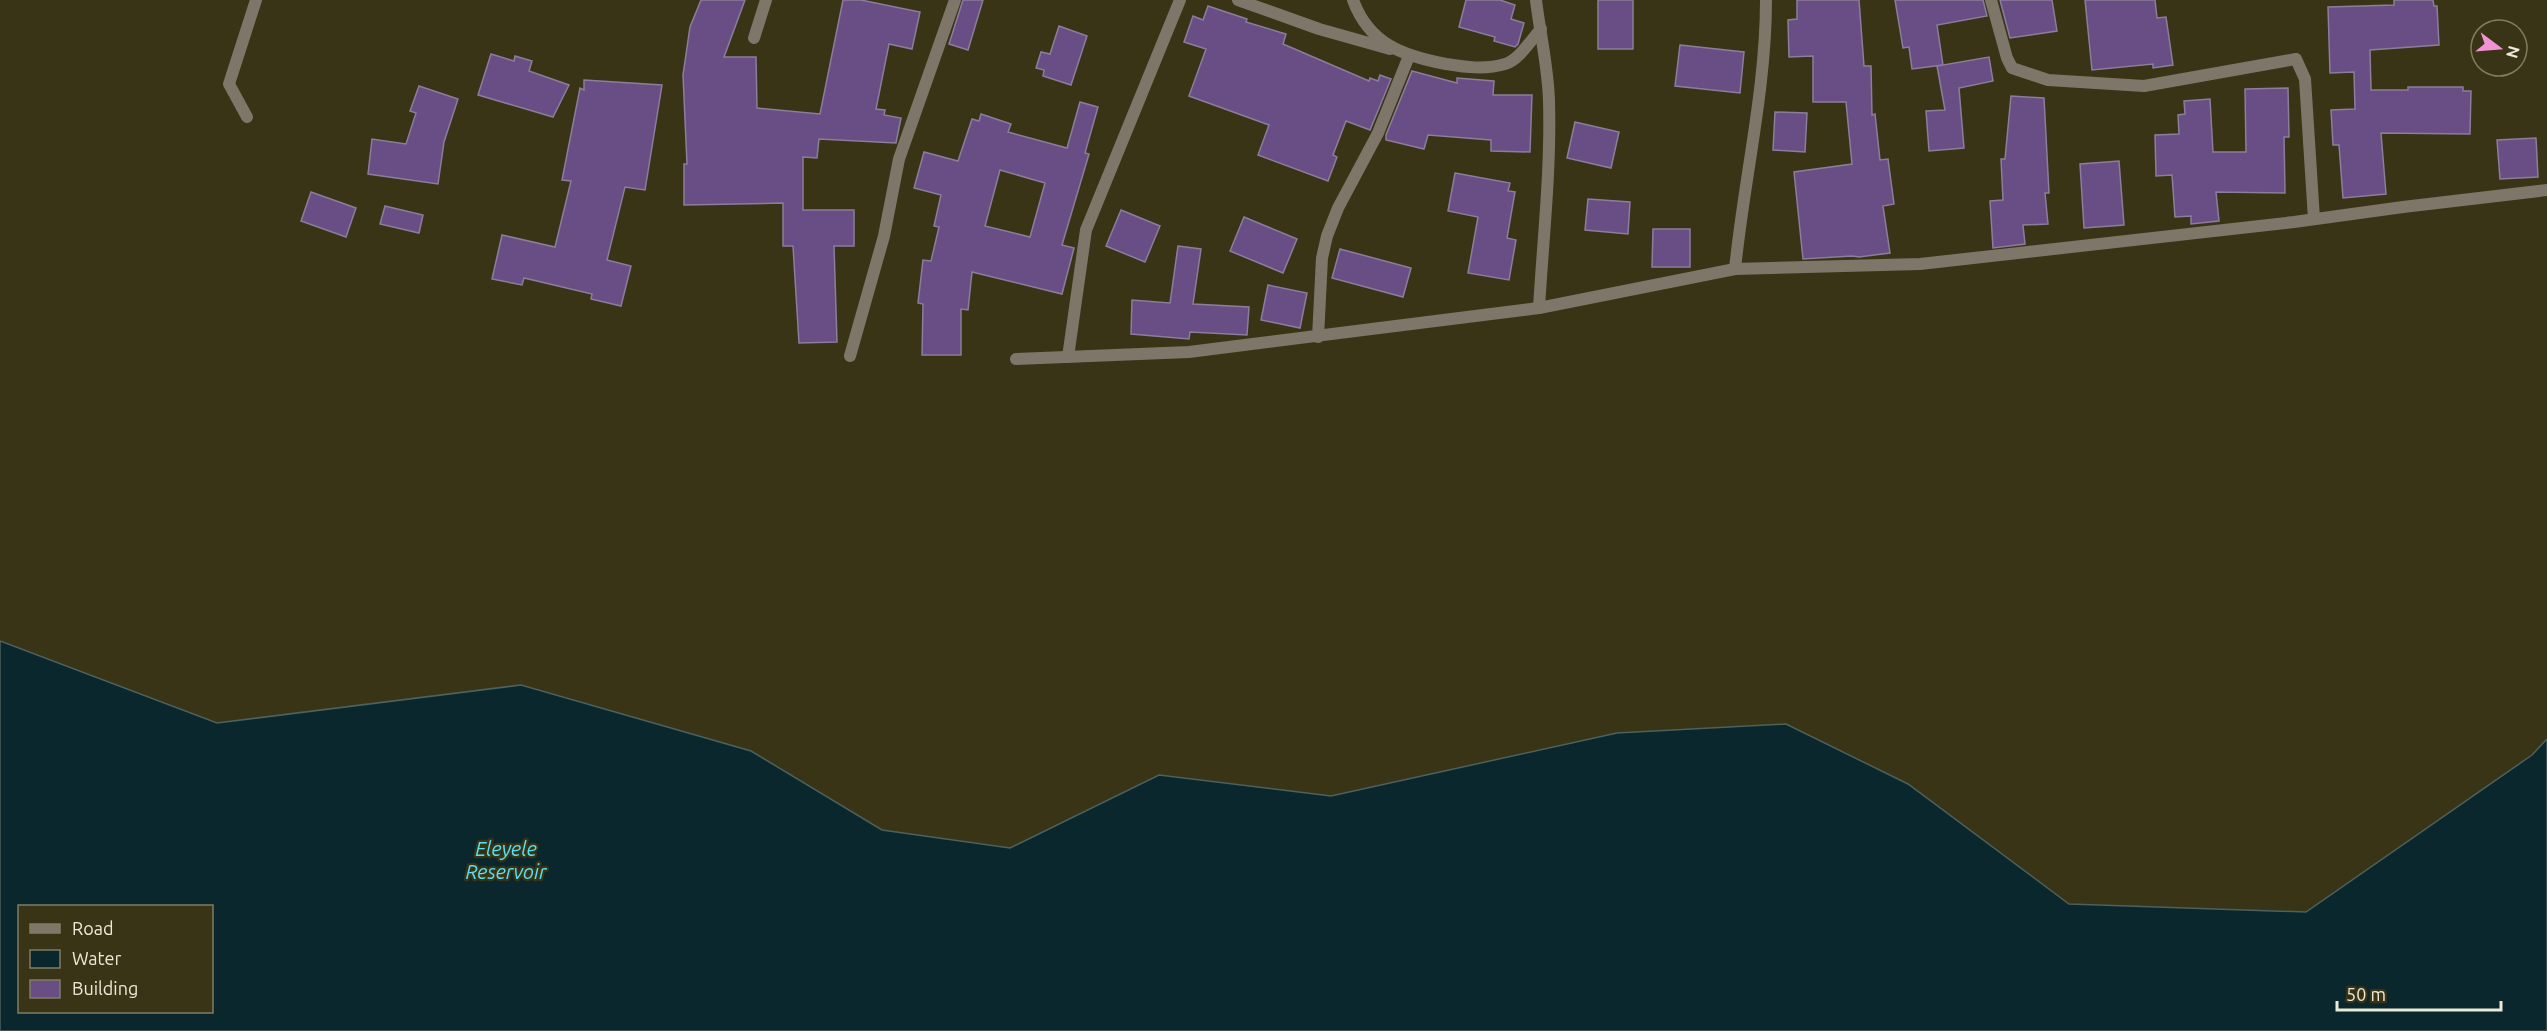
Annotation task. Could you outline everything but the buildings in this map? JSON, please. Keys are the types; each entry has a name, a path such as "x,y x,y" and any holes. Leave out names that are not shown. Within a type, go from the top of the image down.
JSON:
{"street":[{"path":"246,117 229,84 256,0"},
{"path":"754,38 766,0"},
{"path":"850,356 884,236 900,159 955,0"},
{"path":"1068,357 1086,230 1180,0"},
{"path":"1238,0 1319,29 1409,56 1473,68 1505,64 1514,60 1541,29"},
{"path":"1353,0 1359,15 1372,32 1394,50"},
{"path":"1536,0 1546,60 1549,100 1549,161 1539,308"},
{"path":"1735,269 1766,35 1766,0"},
{"path":"1991,0 2007,58 2013,68 2048,80 2144,86 2296,59 2305,78 2314,219"},
{"path":"1318,337 1322,258 1327,236 1338,208 1378,134 1409,56"},
{"path":"1016,359 1189,352 1539,308 1735,269 1920,264 2547,190"}],"water":[{"name":"Eleyele Reservoir","path":"0,641 217,723 521,685 751,751 882,830 1010,848 1159,775 1331,796 1617,733 1786,724 1908,784 2069,904 2306,912 2532,755 2547,739 2547,1031 0,1031"}]}
